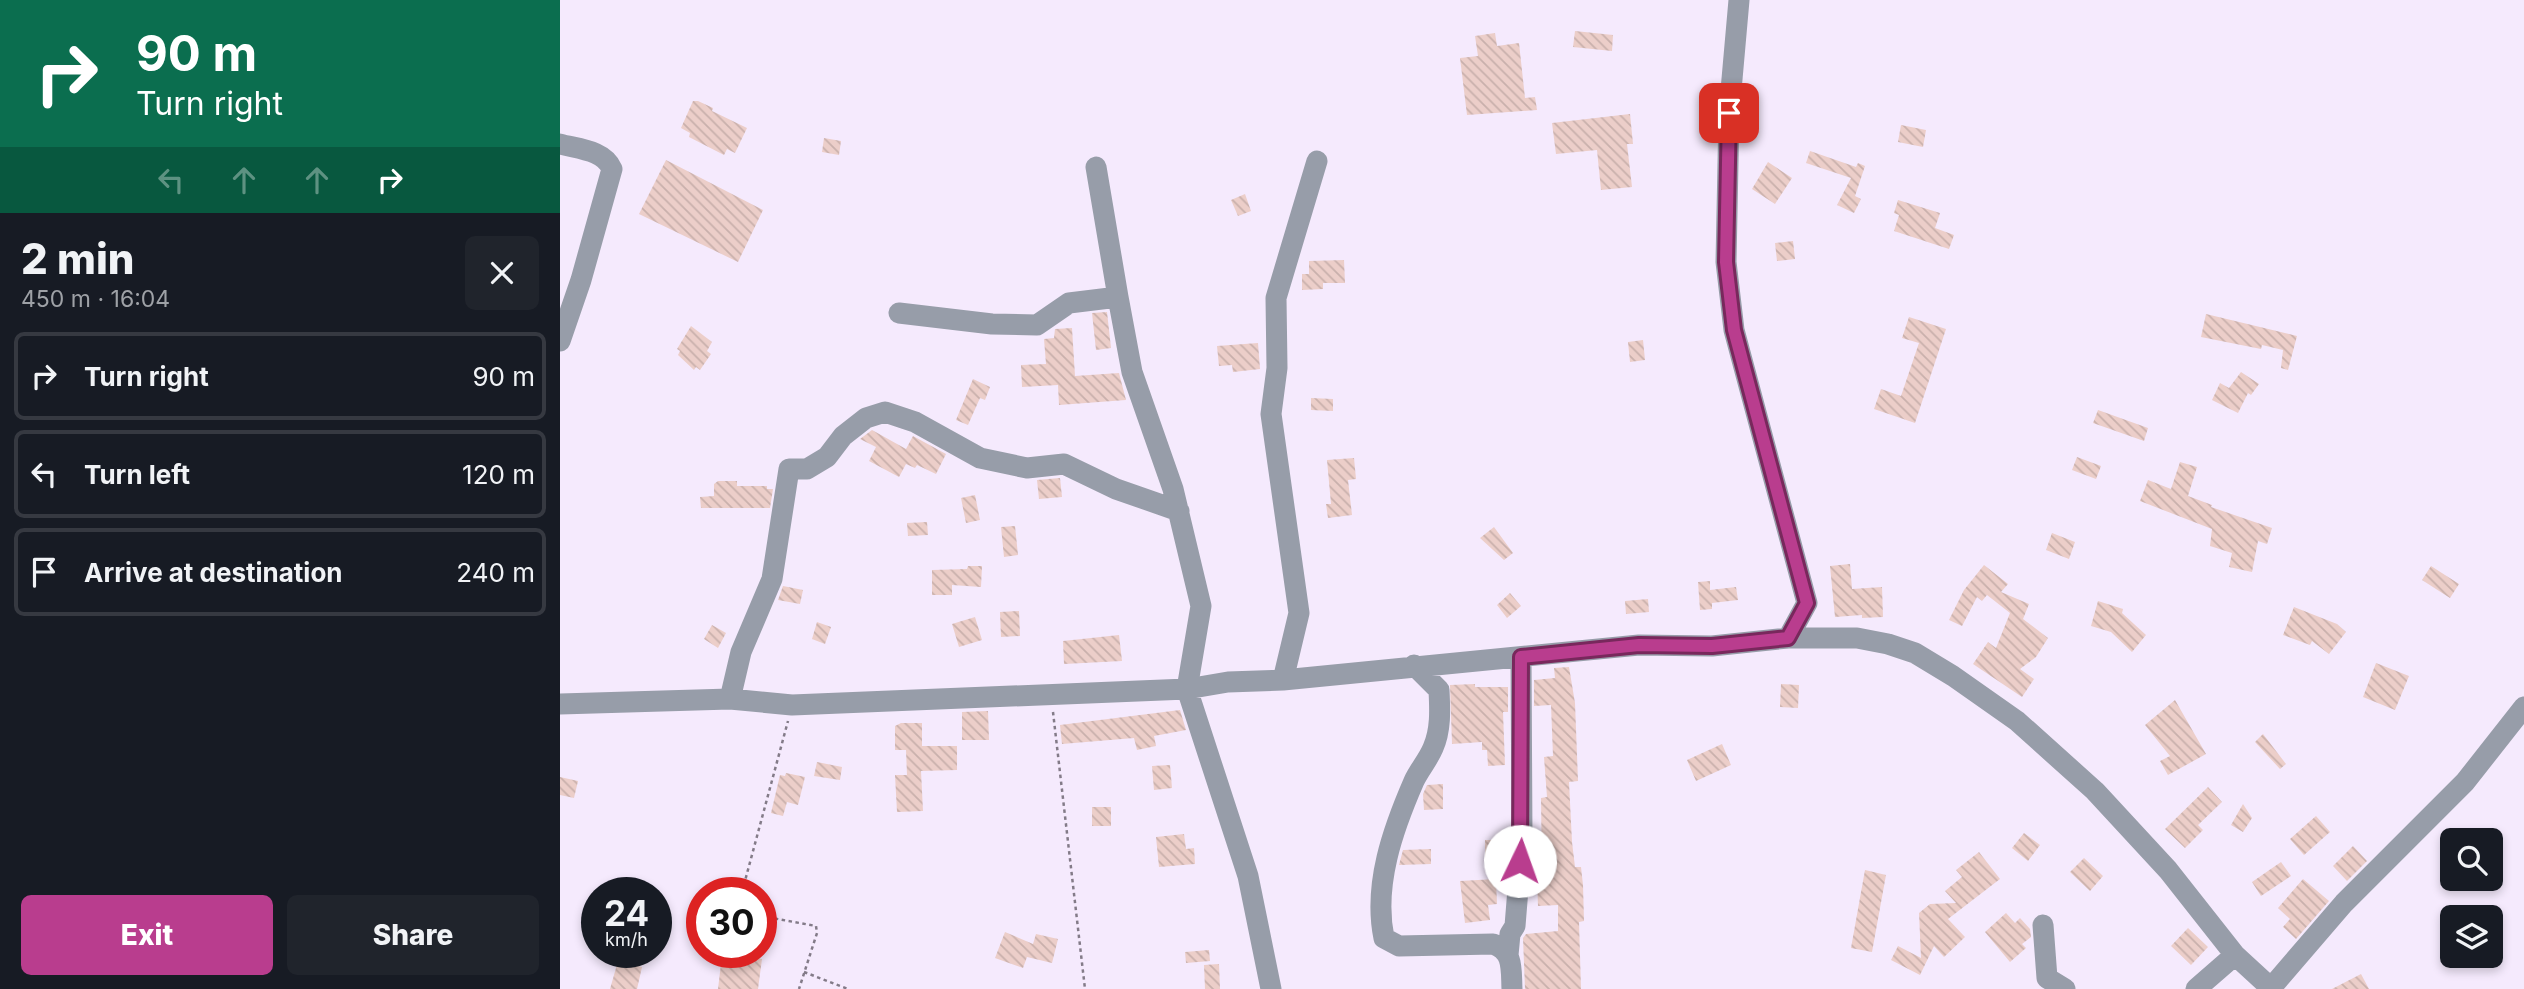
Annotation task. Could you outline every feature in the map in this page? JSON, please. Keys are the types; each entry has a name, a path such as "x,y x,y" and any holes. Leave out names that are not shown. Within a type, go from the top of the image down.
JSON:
{"street":[{"path":"1739,0 1729,113 1726,262 1734,330 1807,603 1788,638"},
{"path":"560,144 599,155 608,160 612,169 582,280 560,341"},
{"path":"1283,680 1299,613 1271,414 1277,368 1276,298 1317,161"},
{"path":"1096,167 1132,372 1179,511 1201,606 1187,689 1248,876 1271,989"},
{"path":"900,313 992,324 1037,325 1069,303 1118,297"},
{"path":"730,699 741,652 772,579 789,469 807,469 827,457 843,436 866,418 885,412 915,422 980,458 1027,468 1064,464 1116,489 1179,511"},
{"path":"560,704 730,699 792,705 1187,689 1228,682 1283,680 1414,665 1639,645 1712,646 1788,638 1857,638 1888,644 1924,659 2006,713 2095,791 2168,870 2235,955 2271,988 2344,903 2465,782 2524,707"},
{"path":"1512,989 1508,954 1510,934 1515,926 1522,839 1521,657"},
{"path":"1414,665 1439,690 1440,719 1433,748 1415,780 1392,842 1381,885 1380,919 1384,938 1399,946 1493,944 1503,948 1508,954"},
{"path":"2043,925 2046,978 2064,989"},
{"path":"2196,989 2235,955"}],"path":[{"path":"1051,695 1085,989"},
{"path":"746,877 792,705"},
{"path":"777,919 816,926 817,933 799,989"},
{"path":"804,972 848,989"}],"building":[{"path":"1575,31 1613,35 1612,51 1573,47"},
{"path":"1495,33 1497,46 1519,43 1525,98 1535,97 1537,110 1467,115 1460,58 1478,56 1475,36"},
{"path":"693,101 713,108 712,111 747,128 735,153 727,149 724,155 689,137 690,133 681,128"},
{"path":"1630,114 1633,144 1627,144 1632,187 1601,190 1597,150 1556,154 1552,123"},
{"path":"1901,125 1926,130 1923,147 1898,142"},
{"path":"824,138 841,141 839,155 822,152"},
{"path":"1810,151 1856,167 1858,163 1865,166 1855,196 1861,199 1854,213 1837,205 1851,178 1806,163"},
{"path":"666,160 763,210 738,262 639,214"},
{"path":"1768,162 1792,178 1775,204 1752,189"},
{"path":"1245,194 1251,211 1238,216 1231,200"},
{"path":"1898,200 1940,213 1935,228 1954,235 1949,249 1894,231 1899,215 1894,213"},
{"path":"1793,241 1795,259 1777,261 1775,243"},
{"path":"1344,260 1345,283 1323,283 1323,289 1302,290 1302,274 1309,274 1309,261"},
{"path":"1107,312 1111,348 1096,350 1092,313"},
{"path":"2206,314 2297,336 2288,370 2281,368 2283,350 2262,345 2261,349 2201,337"},
{"path":"1909,317 1946,329 1915,423 1874,409 1881,389 1901,396 1919,343 1902,338"},
{"path":"691,326 712,342 707,351 711,354 700,370 696,367 694,370 678,355 680,351 677,349"},
{"path":"1072,328 1075,376 1119,373 1126,400 1059,405 1058,385 1022,387 1021,365 1046,364 1044,339 1054,338 1055,329"},
{"path":"1643,340 1645,360 1630,362 1628,342"},
{"path":"1258,343 1260,369 1233,372 1232,365 1219,366 1217,346"},
{"path":"2241,372 2259,384 2251,395 2248,393 2238,413 2212,400 2220,383 2229,388"},
{"path":"973,379 990,387 985,400 980,398 968,425 956,420"},
{"path":"1311,398 1333,399 1333,411 1311,410"},
{"path":"2098,410 2148,428 2144,441 2093,423"},
{"path":"872,430 906,449 913,436 946,454 936,474 917,465 915,468 906,464 899,477 869,461 876,447 860,439"},
{"path":"2077,457 2101,466 2096,479 2072,470"},
{"path":"1354,458 1356,479 1348,480 1352,515 1328,518 1326,504 1331,504 1327,460"},
{"path":"2180,462 2197,467 2188,496 2272,528 2267,544 2258,541 2252,572 2229,567 2232,553 2210,546 2212,529 2140,501 2148,480 2171,489"},
{"path":"1060,478 1062,497 1039,499 1037,480"},
{"path":"718,481 737,481 737,486 767,486 767,489 773,489 770,508 701,508 700,497 714,496 714,484"},
{"path":"975,495 980,520 966,523 961,498"},
{"path":"927,522 928,535 908,536 907,523"},
{"path":"1015,526 1018,555 1004,557 1001,527"},
{"path":"1494,527 1513,553 1504,560 1480,538"},
{"path":"2052,533 2075,542 2069,559 2046,550"},
{"path":"1850,564 1852,589 1882,587 1883,617 1835,617 1830,566"},
{"path":"1984,565 2008,584 2001,592 2029,604 2023,619 2048,638 2036,657 2020,669 2034,679 2022,697 1973,664 1988,642 1996,648 2010,613 1987,595 1982,601 1977,597 1962,626 1949,620 1964,590"},
{"path":"968,566 982,566 981,587 952,585 952,595 932,595 932,570 967,569"},
{"path":"2431,566 2459,584 2450,598 2422,580"},
{"path":"1710,581 1710,590 1736,587 1738,600 1712,603 1712,609 1700,610 1698,582"},
{"path":"783,586 803,590 800,604 778,600"},
{"path":"1510,593 1521,606 1507,618 1497,605"},
{"path":"1648,599 1649,612 1626,614 1625,601"},
{"path":"2098,601 2123,609 2122,613 2146,635 2132,652 2111,632 2091,626"},
{"path":"2294,607 2337,624 2346,632 2329,654 2312,641 2310,645 2283,635"},
{"path":"1019,611 1020,636 1001,637 1000,612"},
{"path":"975,617 982,640 959,647 952,624"},
{"path":"817,622 831,627 825,644 812,639"},
{"path":"712,625 726,633 718,648 704,639"},
{"path":"1119,635 1122,661 1064,664 1063,641"},
{"path":"2376,663 2409,676 2395,710 2363,697"},
{"path":"1569,667 1575,703 1578,781 1569,782 1572,842 1575,867 1581,867 1583,885 1584,921 1579,922 1581,989 1525,989 1523,938 1526,934 1558,931 1558,905 1538,906 1537,879 1542,879 1541,798 1547,797 1544,757 1553,756 1551,705 1534,706 1534,680 1555,678 1554,668"},
{"path":"1475,684 1475,687 1508,687 1508,712 1503,712 1505,765 1488,766 1487,750 1482,750 1482,742 1452,744 1450,685"},
{"path":"1781,684 1799,685 1798,708 1780,707"},
{"path":"2175,700 2206,754 2168,775 2160,761 2170,756 2145,725"},
{"path":"1180,710 1186,730 1154,736 1156,746 1137,750 1134,738 1062,744 1060,725"},
{"path":"988,711 989,740 962,740 962,712"},
{"path":"901,723 922,723 922,746 957,746 957,770 921,771 923,811 897,812 895,775 907,775 906,750 895,750 895,726"},
{"path":"2263,734 2286,764 2280,769 2255,742"},
{"path":"1722,744 1731,765 1696,781 1687,760"},
{"path":"817,762 842,767 840,780 814,776"},
{"path":"1170,765 1172,788 1154,790 1152,766"},
{"path":"786,773 805,777 798,805 787,802 783,816 771,813 780,775 785,776"},
{"path":"560,777 578,781 574,798 560,795"},
{"path":"1443,784 1443,809 1424,810 1423,794 1427,785"},
{"path":"2208,787 2222,802 2198,825 2203,830 2185,848 2165,829"},
{"path":"2243,804 2252,818 2243,832 2231,825"},
{"path":"1092,807 1111,807 1111,826 1092,826"},
{"path":"2316,816 2330,832 2304,855 2290,839"},
{"path":"2024,833 2040,845 2028,861 2012,848"},
{"path":"1184,834 1186,849 1194,848 1195,864 1159,867 1156,837"},
{"path":"1485,840 1509,840 1507,861 1485,862"},
{"path":"2353,846 2367,861 2347,881 2333,866"},
{"path":"1431,849 1431,864 1399,865 1403,850"},
{"path":"1979,852 2000,879 1948,919 1965,937 1944,957 1934,946 1920,975 1891,960 1898,946 1921,958 1919,913 1930,904 1956,903 1945,891 1962,877 1956,870"},
{"path":"2084,858 2103,876 2090,891 2070,872"},
{"path":"2281,862 2291,876 2261,896 2252,882"},
{"path":"1865,870 1886,875 1872,952 1851,948"},
{"path":"1496,879 1497,904 1488,905 1490,920 1465,923 1460,881"},
{"path":"2303,879 2329,901 2296,939 2283,927 2290,919 2278,908"},
{"path":"2006,913 2015,923 2020,918 2030,929 2031,937 2022,944 2026,948 2010,962 1985,932"},
{"path":"2188,928 2208,947 2191,965 2171,946"},
{"path":"1005,932 1033,944 1036,934 1058,939 1052,963 1027,957 1023,968 995,958"},
{"path":"1209,950 1210,961 1186,963 1185,952"},
{"path":"1219,964 1220,989 1205,989 1204,965"},
{"path":"616,968 642,968 637,989 610,989"},
{"path":"720,968 761,968 758,989 718,989"},
{"path":"2361,974 2369,989 2332,989"}],"route":[{"path":"1520,861 1521,657 1639,645 1712,646 1788,638 1807,603 1783,503 1756,416 1734,330 1726,262 1729,113"}]}
